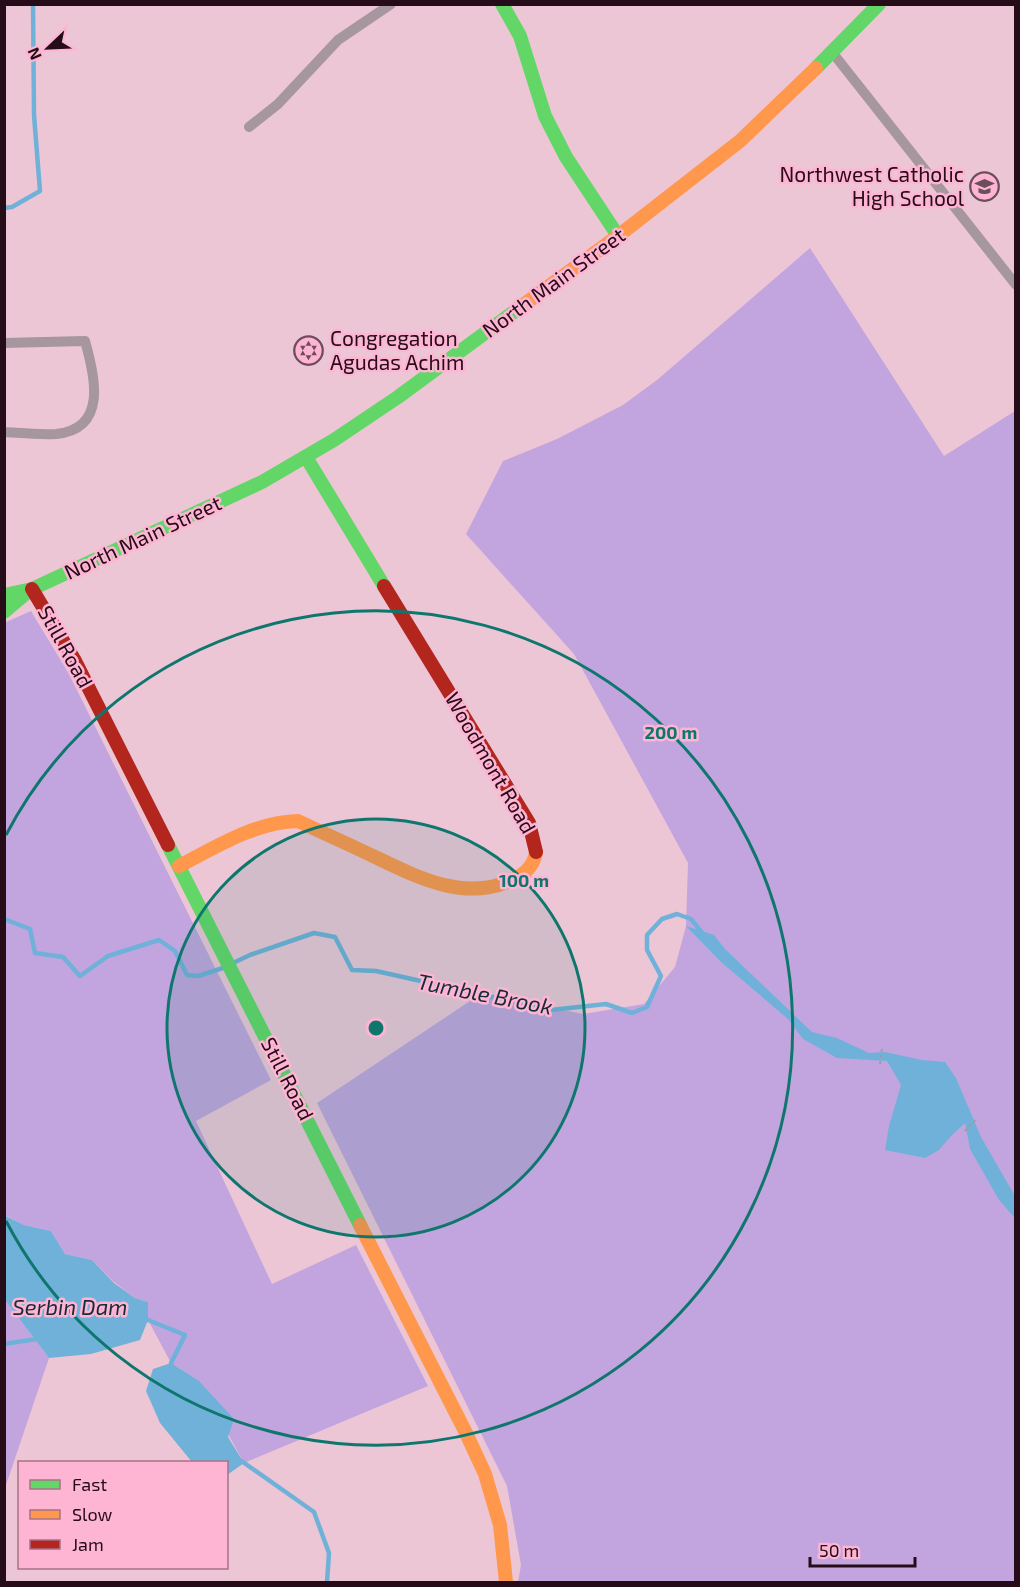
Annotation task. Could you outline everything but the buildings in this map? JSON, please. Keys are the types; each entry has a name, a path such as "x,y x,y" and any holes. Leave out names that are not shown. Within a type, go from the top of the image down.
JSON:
{"street":[{"path":"249,128 278,104 338,40 390,4"},
{"path":"502,4 520,36 545,116 566,157 618,236"},
{"name":"North Main Street","path":"4,595 32,589 226,500 306,457 398,397 618,236 740,141 879,4"},
{"path":"832,52 1016,285"},
{"path":"4,343 85,341 94,372 94,403 87,420 72,430 56,434 4,432"},
{"name":"Woodmont Road","path":"178,866 262,826 287,820 298,821 431,884 465,890 496,886 512,881 527,871 535,859 537,848 529,823 306,457"},
{"name":"North Main Street","path":"4,612 32,589"},
{"name":"Still Road","path":"32,589 74,659 476,1455 498,1515 503,1541 506,1582"}],"path":[{"path":"880,1064 882,1048"},
{"path":"965,1131 977,1118"}],"shaded area":[{"path":"810,248 944,456 1015,411 1015,1582 518,1582 521,1565 507,1486 317,1103 482,993 583,1014 644,1004 675,967 686,926 688,863 574,654 466,534 503,461 557,439 623,405 657,380"},
{"path":"31,611 69,674 271,1080 196,1121 272,1284 356,1245 428,1386 244,1463 198,1380 171,1363 148,1320 148,1302 135,1298 114,1282 92,1260 65,1254 51,1231 24,1225 5,1215 4,623"},
{"path":"5,1300 49,1358 5,1488"}],"water":[{"path":"686,926 714,935 725,949 812,1032 837,1038 869,1053 885,1052 922,1060 945,1062 956,1078 981,1137 1015,1196 1015,1218 999,1200 970,1149 965,1123 939,1150 925,1158 885,1150 889,1126 901,1085 887,1061 837,1058 803,1039 788,1019 721,962"},
{"name":"Serbin Dam","path":"4,1215 24,1225 51,1231 65,1254 92,1260 114,1283 135,1298 148,1302 148,1320 140,1340 91,1354 49,1358 5,1300"},
{"path":"171,1363 198,1380 234,1419 228,1437 244,1463 228,1474 228,1461 191,1461 160,1423 146,1391 153,1369"}],"waterway":[{"path":"4,208 12,207 40,191 34,115 33,4"},
{"name":"Tumble Brook","path":"233,963 314,933 335,937 352,970 376,971 551,1010 606,1004 632,1013 647,1007 661,976 647,950 647,935 662,919 677,914 691,919 703,934"},
{"name":"Tumble Brook","path":"4,919 30,929 35,953 63,957 80,976 108,956 159,940 175,951 187,975 198,976 226,967"},
{"path":"143,1320 185,1335 171,1363 173,1368"},
{"path":"4,1344 37,1339"},
{"path":"240,1460 314,1512 329,1553 327,1582"}],"traffic: fast":[{"path":"502,4 520,36 545,116 566,157 618,236"},
{"path":"816,68 879,4"},
{"path":"4,595 32,589 262,482 334,440 398,397 519,308"},
{"path":"306,457 384,586"},
{"path":"4,612 30,590"},
{"path":"168,845 360,1225"}],"traffic: slow":[{"path":"519,308 618,236 740,141 816,68"},
{"path":"179,866 251,831 282,822 298,821 407,872 459,888 496,886 514,879 528,868 536,852"},
{"path":"360,1225 485,1474 500,1525 506,1582"}],"traffic: jam":[{"path":"384,586 529,823 536,852"},
{"path":"32,589 74,659 168,845"}],"place":[{"name":"Northwest Catholic High School","path":"985,187"},
{"name":"Congregation Agudas Achim","path":"309,351"}]}
